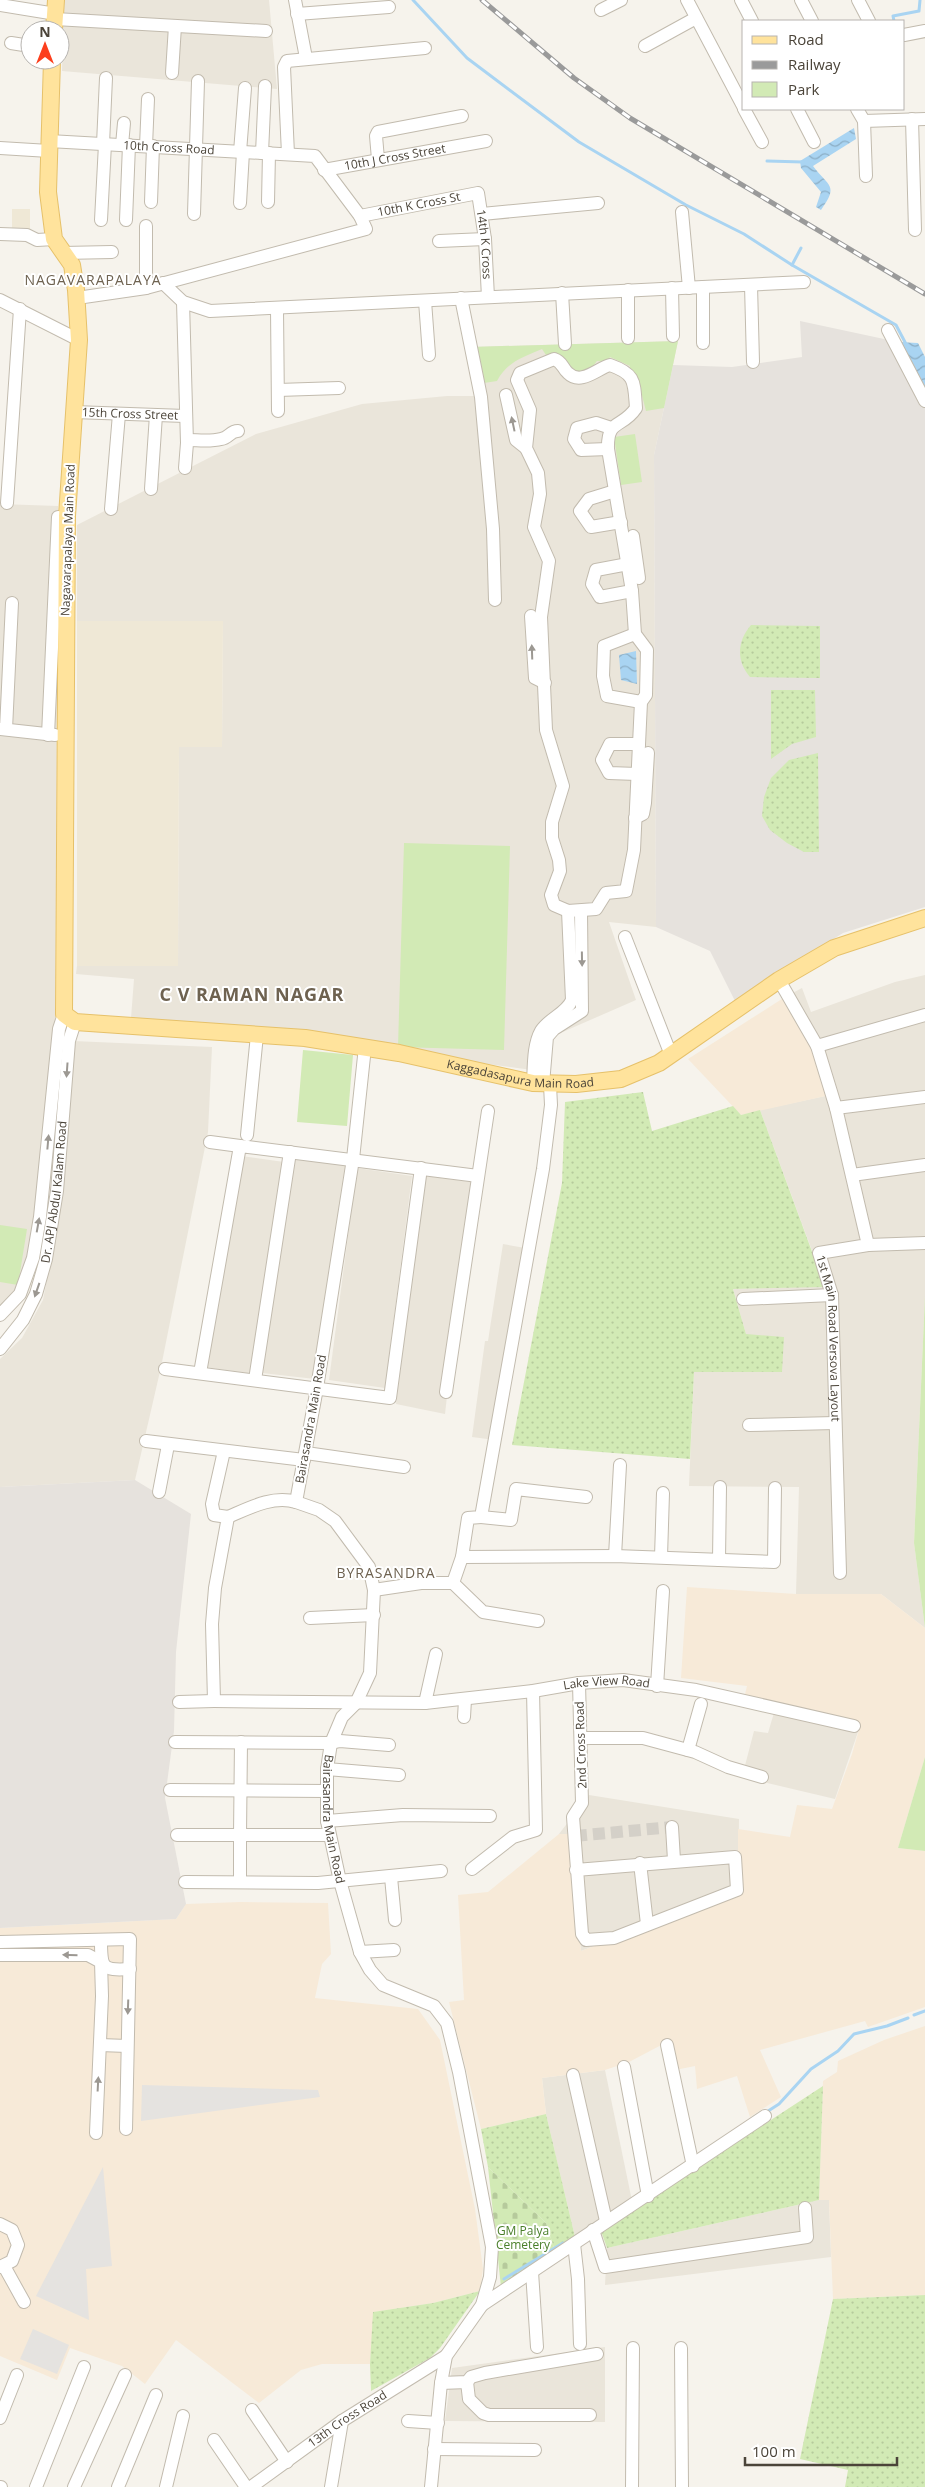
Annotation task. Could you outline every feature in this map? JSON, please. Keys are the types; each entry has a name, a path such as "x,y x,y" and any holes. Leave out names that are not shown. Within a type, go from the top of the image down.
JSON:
{"main road":[{"name":"Nagavarapalaya Main Road","path":"52,70 48,192 59,246 72,265 79,340 67,504 70,1018"},
{"name":"Kaggadasapura Main Road","path":"70,1018 305,1038 365,1047 542,1084 576,1084 621,1078 659,1063 779,980 834,948 925,918"}],"street":[{"path":"295,0 306,58"},
{"path":"601,10 621,0"},
{"path":"687,0 742,104"},
{"path":"741,0 751,20"},
{"path":"801,0 811,20"},
{"path":"858,0 868,20"},
{"path":"0,5 55,16 266,32"},
{"path":"298,14 343,6 389,7"},
{"path":"645,46 696,18"},
{"path":"172,74 175,26"},
{"path":"905,35 925,31"},
{"path":"10,43 20,44"},
{"path":"288,154 284,63 306,58 425,48"},
{"path":"101,220 106,78"},
{"path":"194,214 198,81"},
{"path":"265,86 268,202"},
{"path":"240,203 244,88"},
{"path":"148,99 147,122 150,146 151,202"},
{"path":"745,110 762,142"},
{"path":"798,110 814,142"},
{"path":"858,110 864,121 866,176"},
{"path":"378,159 376,136 378,132 462,116"},
{"path":"864,121 919,119 915,230"},
{"path":"124,123 126,145 126,220"},
{"name":"10th J Cross Street","path":"324,170 486,141"},
{"name":"10th Cross Road","path":"0,148 104,144 288,154 315,156 324,170"},
{"path":"76,298 146,288 366,229 360,216 324,170"},
{"name":"10th K Cross St","path":"360,216 478,192"},
{"name":"14th K Cross","path":"478,192 485,238 488,296"},
{"path":"482,214 598,203"},
{"path":"682,212 688,288"},
{"path":"146,226 146,288"},
{"path":"0,234 27,235 59,246 112,252"},
{"path":"439,241 485,238"},
{"path":"163,283 183,302 210,310 277,309 488,296 804,282"},
{"path":"751,285 753,362"},
{"path":"703,287 703,343"},
{"path":"672,288 673,336"},
{"path":"628,290 628,338"},
{"path":"562,293 564,344"},
{"path":"460,298 480,397 493,529 495,600"},
{"path":"0,300 79,340"},
{"path":"425,301 429,355"},
{"path":"183,302 187,440 185,468"},
{"path":"7,503 20,309"},
{"path":"277,309 278,411"},
{"path":"888,330 925,401"},
{"path":"526,448 530,410 517,380 520,374 554,359 561,362 568,374 577,377 595,374 610,365 626,370 633,384 636,408 630,417 611,428 608,436 608,449 632,591 635,634 647,650 646,695 641,702 645,803 643,814 635,818"},
{"path":"278,390 339,388"},
{"path":"506,394 516,440 526,448 538,473 540,494 534,527 550,562 541,617 546,730 563,786 552,822 552,838 559,860 560,871 551,894 554,905 568,911 596,909 606,893 626,891 634,850 638,774 643,749"},
{"name":"15th Cross Street","path":"74,412 185,416"},
{"path":"111,508 119,414"},
{"path":"151,489 156,415"},
{"path":"608,449 581,450 574,438 577,428 596,422 611,428"},
{"path":"187,440 225,439 232,431 238,431"},
{"path":"615,491 589,499 580,511 591,527 621,522"},
{"path":"48,735 58,517"},
{"path":"633,536 640,592 634,605"},
{"path":"628,564 596,570 592,584 600,596 632,591"},
{"path":"12,603 3,729 67,737"},
{"path":"531,616 535,678 544,683"},
{"path":"635,634 604,646 603,676 607,696 641,702"},
{"path":"638,774 609,773 602,760 610,744 643,749"},
{"path":"542,1084 548,1036 554,1029 582,1011 581,910"},
{"path":"481,1517 542,1169 551,1105 542,1084 537,1046 542,1030 569,1007 572,1000 568,911"},
{"path":"625,936 671,1055"},
{"path":"779,980 817,1046 836,1108 868,1246 925,1243"},
{"path":"817,1046 925,1015"},
{"path":"0,1315 20,1294 32,1258 43,1190 58,1040 70,1018"},
{"name":"Dr. APJ Abdul Kalam Road","path":"0,1349 23,1320 36,1294 46,1259 57,1191 70,1018"},
{"path":"200,1373 244,1141 257,1035"},
{"name":"Bairasandra Main Road","path":"365,1047 352,1159 317,1388 296,1502 320,1510 335,1521 368,1566 374,1590 370,1673 356,1703 342,1718 331,1743 327,1769 326,1821 340,1881 360,1952 370,1970 384,1984 434,2006 448,2023 492,2248 490,2277 482,2306 446,2356 441,2382 432,2487"},
{"path":"836,1108 925,1097"},
{"path":"446,1392 488,1111"},
{"path":"210,1142 244,1141 290,1152 478,1176"},
{"path":"255,1380 290,1152"},
{"path":"852,1175 925,1165"},
{"path":"165,1369 390,1398 421,1168"},
{"path":"43,1190 57,1191"},
{"name":"1st Main Road Versova Layout","path":"840,1573 832,1295 819,1253 868,1246"},
{"path":"743,1299 832,1295"},
{"path":"749,1425 835,1422"},
{"path":"146,1440 168,1445 224,1451 404,1466"},
{"path":"159,1492 168,1445"},
{"path":"224,1451 212,1504 214,1515 228,1517 267,1502 288,1500 296,1502"},
{"path":"615,1556 620,1465"},
{"path":"719,1560 720,1487"},
{"path":"462,1557 615,1556 774,1562 775,1488"},
{"path":"453,1583 462,1557 468,1518 481,1517 511,1520 516,1489 586,1497"},
{"path":"661,1557 663,1493"},
{"path":"214,1701 212,1624 215,1588 228,1517"},
{"path":"374,1590 422,1583 453,1583 484,1612 538,1621"},
{"path":"657,1686 663,1591"},
{"path":"310,1618 374,1615"},
{"path":"425,1703 436,1654"},
{"name":"Lake View Road","path":"178,1702 425,1703 533,1692 579,1683 623,1680 696,1690 854,1726"},
{"name":"2nd Cross Road","path":"579,1683 582,1803 574,1817 579,1855 582,1934 586,1940 614,1938 647,1924"},
{"path":"472,1869 513,1837 536,1830 533,1692"},
{"path":"464,1717 465,1700"},
{"path":"688,1750 701,1704"},
{"path":"581,1738 643,1738 688,1750 728,1767 762,1777"},
{"path":"175,1742 331,1743 340,1740 389,1745"},
{"path":"240,1882 241,1742"},
{"path":"327,1769 399,1775"},
{"path":"170,1790 326,1791"},
{"path":"326,1821 403,1815 490,1816"},
{"path":"672,1827 674,1860"},
{"path":"177,1835 329,1835"},
{"path":"579,1855 640,1863 734,1857 737,1890 647,1924 640,1863"},
{"path":"186,1882 340,1881 441,1871"},
{"path":"391,1877 394,1920"},
{"path":"0,1942 130,1939 126,2129"},
{"path":"96,2133 102,1940"},
{"path":"360,1952 394,1950"},
{"path":"0,1955 88,1955 102,1962 106,1968 113,1970 130,1969"},
{"path":"100,2045 127,2046"},
{"path":"666,2045 692,2166"},
{"path":"624,2067 648,2196"},
{"path":"573,2075 606,2222"},
{"path":"482,2306 765,2116"},
{"path":"593,2230 605,2267 807,2237 805,2208"},
{"path":"0,2224 12,2230 18,2245 16,2256 2,2266 24,2302"},
{"path":"574,2244 578,2279 580,2344"},
{"path":"532,2272 537,2348"},
{"path":"632,2487 633,2348"},
{"path":"681,2348 682,2487"},
{"path":"590,2415 489,2415 482,2413 469,2399 467,2382 471,2377 485,2373 597,2354"},
{"name":"13th Cross Road","path":"251,2487 342,2421 446,2356"},
{"path":"36,2487 84,2367"},
{"path":"0,2418 17,2375"},
{"path":"74,2487 125,2375"},
{"path":"441,2382 467,2382"},
{"path":"118,2487 156,2395"},
{"path":"252,2410 287,2462"},
{"path":"166,2487 183,2416"},
{"path":"331,2487 342,2421"},
{"path":"408,2421 438,2423"},
{"path":"214,2440 246,2487"},
{"path":"434,2449 535,2450"}],"shaded area":[{"path":"64,0 269,0 277,89 62,71 70,70 70,20 63,20"},
{"path":"12,209 30,209 30,233 12,233"},
{"path":"800,321 898,342 925,387 925,907 843,933 735,1001 710,951 656,927 654,455 673,365 732,367 802,357"},
{"path":"678,341 654,455 656,927 609,922 636,1000 549,1038 547,1072 480,1063 317,1032 131,1018 134,979 76,974 77,966 178,966 179,747 222,747 223,621 77,621 77,525 256,434 362,404 447,396 485,396 471,347"},
{"path":"0,504 58,506 55,1043 31,1257 19,1288 0,1309"},
{"path":"77,621 223,621 222,747 179,747 178,966 77,966"},
{"path":"925,975 925,1296 914,1543 925,1628 881,1594 796,1594 799,1487 689,1486 694,1372 782,1372 746,1334 733,1289 825,1286 760,1110 830,1095 785,997 802,988 811,1012 895,982"},
{"path":"785,997 814,1047 830,1095 741,1115 688,1059"},
{"path":"73,1041 212,1047 208,1132 161,1367 135,1480 0,1487 0,1359 22,1338 43,1300 51,1258"},
{"path":"241,1156 284,1162 254,1374 205,1367"},
{"path":"294,1159 346,1165 315,1379 262,1373"},
{"path":"357,1168 412,1176 385,1388 329,1380"},
{"path":"425,1176 471,1182 445,1414 396,1404"},
{"path":"503,1244 525,1248 495,1440 472,1437 485,1341 488,1341"},
{"path":"135,1480 191,1514 176,1652 174,1731 165,1798 186,1904 176,1919 0,1928 0,1487"},
{"path":"687,1587 796,1594 881,1594 925,1628 925,1757 898,1848 925,1851 925,2007 868,2027 865,2021 760,2050 781,2097 750,2117 737,2076 697,2089 695,2066 675,2070 669,2041 629,2062 605,2070 542,2078 546,2114 481,2129 449,2002 464,2000 458,1895 488,1892 559,1834 570,1834 581,1951 738,1891 738,1829 790,1837 797,1805 832,1809 860,1726 744,1698 747,1686 681,1678"},
{"path":"776,1706 860,1726 835,1799 742,1777 754,1731 768,1733"},
{"path":"589,1795 739,1819 738,1891 581,1951 570,1834 559,1834"},
{"path":"241,1902 328,1903 331,1954 322,1964 315,1998 418,2009 440,2040 475,2209 483,2269 480,2291 433,2303 374,2312 370,2364 322,2364 301,2370 259,2403 176,2340 145,2384 122,2366 70,2348 57,2380 0,2356 0,1928 176,1919 186,1904"},
{"path":"925,2026 925,2295 833,2299 829,2200 819,2200 823,2081 837,2072 838,2061 884,2040"},
{"path":"605,2070 632,2201 575,2237 546,2114 542,2078"},
{"path":"142,2085 318,2090 320,2097 141,2121"},
{"path":"103,2167 112,2266 86,2269 89,2320 36,2296"},
{"path":"819,2200 829,2200 831,2257 605,2285 607,2248"},
{"path":"33,2329 69,2345 57,2374 20,2359"},
{"path":"605,2347 605,2422 445,2421 452,2368"}],"green space":[{"path":"678,341 664,408 646,411 638,380 629,371 630,366 610,357 607,362 597,361 590,370 575,373 555,354 546,355 542,349 511,365 501,374 497,381 484,383 471,347"},
{"path":"635,434 642,482 621,485 614,437"},
{"path":"751,625 820,626 820,678 750,677 742,664 740,651 743,638"},
{"path":"771,690 815,690 816,737 792,744 771,759"},
{"path":"818,753 819,852 804,852 787,843 770,830 762,816 764,797 771,778 789,760"},
{"path":"404,843 510,846 504,1050 398,1047"},
{"path":"303,1050 353,1055 347,1126 297,1122"},
{"path":"643,1092 652,1131 733,1106 741,1115 760,1110 825,1287 733,1289 746,1334 784,1337 782,1372 694,1372 690,1459 512,1445 562,1183 565,1102"},
{"path":"0,1225 27,1229 18,1285 0,1282"},
{"path":"925,1296 925,1628 914,1543"},
{"path":"925,1757 925,1851 898,1848"},
{"path":"823,2086 819,2200 607,2248 601,2231"},
{"path":"546,2114 575,2237 554,2248 546,2223 488,2167 481,2129"},
{"name":"GM Palya Cemetery","path":"488,2167 546,2223 554,2248 501,2287"},
{"path":"480,2291 440,2348 430,2358 371,2391 370,2364 373,2312 433,2303"},
{"path":"925,2295 925,2487 845,2487 848,2470 800,2459 833,2299"}],"water":[{"path":"854,128 856,139 813,166 830,186 831,191 821,210 816,207 821,192 801,168 800,161"},
{"path":"898,342 918,343 925,357 925,387"},
{"path":"636,651 637,684 621,680 619,655"}],"waterway":[{"path":"413,0 467,58 579,142 686,205 744,234 792,265 896,325 906,344"},
{"path":"894,20 893,16 919,11 920,0"},
{"path":"767,161 803,162"},
{"path":"792,265 801,248"},
{"path":"914,2015 925,2011"},
{"path":"765,2113 779,2104 811,2069 838,2051 854,2034 887,2026 908,2018"},
{"path":"504,2279 563,2243"}],"tunnel":[{"path":"575,1836 672,1827"}],"railway":[{"path":"482,0 574,78 630,118 925,294"}],"district":[{"name":"NAGAVARAPALAYA","path":"93,280"},
{"name":"C V RAMAN NAGAR","path":"252,995"},
{"name":"BYRASANDRA","path":"386,1573"}]}
